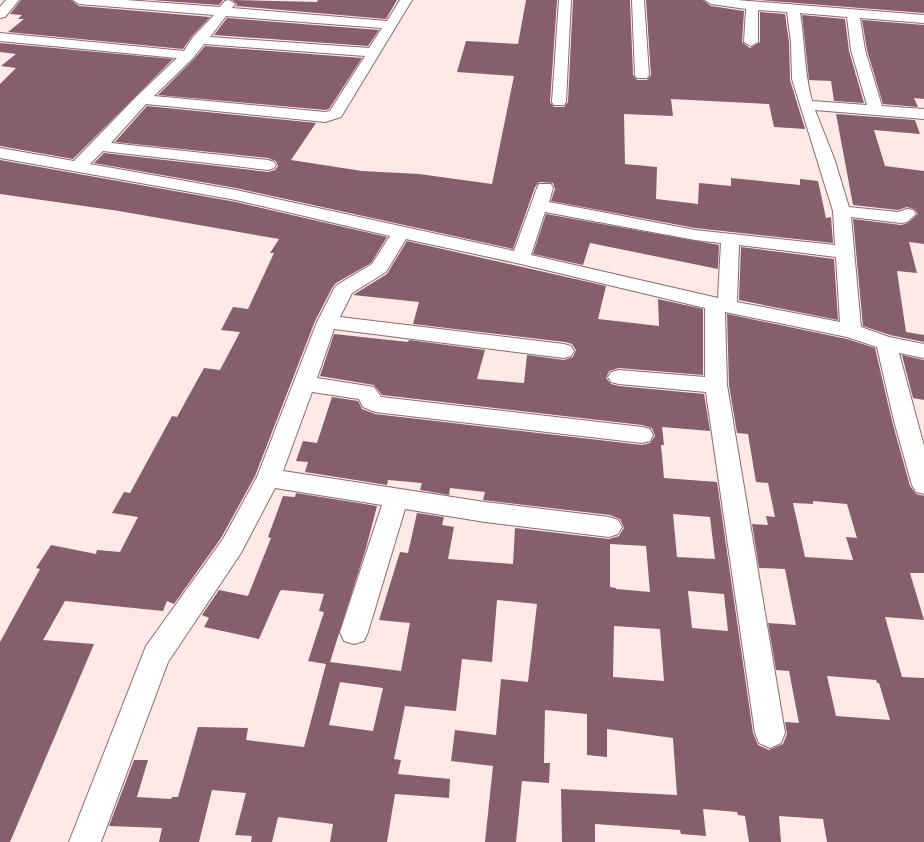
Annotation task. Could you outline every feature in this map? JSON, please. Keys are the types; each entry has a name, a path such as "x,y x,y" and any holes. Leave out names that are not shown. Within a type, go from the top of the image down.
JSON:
{"street":[{"path":"0,14 13,0"},
{"path":"78,0 228,6 392,24"},
{"path":"142,99 325,117 336,114 406,0"},
{"path":"559,102 565,0"},
{"path":"638,0 642,75"},
{"path":"711,0 752,6 924,19"},
{"path":"77,167 142,99 188,55 198,40 228,6"},
{"path":"751,42 752,6"},
{"path":"793,9 798,42 800,79 806,105 826,158 842,211 851,331"},
{"path":"853,13 858,50 876,110"},
{"path":"0,37 188,55"},
{"path":"198,40 375,52"},
{"path":"806,105 924,114"},
{"path":"99,146 268,164"},
{"path":"0,152 236,195 400,233 521,258 721,305 851,331 886,343 924,351"},
{"path":"521,258 545,188"},
{"path":"540,206 696,235 845,252"},
{"path":"842,211 901,218 907,214"},
{"path":"85,842 156,655 232,546 265,484 326,322 344,289 379,268 400,233"},
{"path":"730,239 721,305 716,385 770,733"},
{"path":"326,322 564,351"},
{"path":"886,343 905,421 924,485"},
{"path":"619,377 716,385"},
{"path":"304,384 366,392 371,402 375,404 642,434"},
{"path":"265,484 391,502 609,527"},
{"path":"354,632 391,502"}],"building":[{"path":"21,0 71,0 79,6 210,17 192,36 183,49 8,32 24,19 18,19 22,15 10,14"},
{"path":"151,0 223,0 219,5"},
{"path":"232,0 317,2 318,0 397,0 386,19 236,6 237,4"},
{"path":"526,0 557,0 550,102 554,107 564,107 568,102 573,0 630,0 633,75 637,80 647,80 651,75 646,0 703,0 711,6 744,11 742,42 750,48 760,42 760,12 785,14 789,42 790,80 805,129 774,127 769,104 671,99 673,116 624,114 625,164 657,167 656,199 698,204 699,183 731,186 731,178 800,185 800,179 818,181 826,218 831,217 833,243 695,228 551,201 555,189 553,183 539,182 535,187 513,249 236,188 94,163 104,153 268,172 275,170 278,166 276,161 268,158 115,142 147,106 316,123 291,160 362,171 419,174 492,184 514,76 457,72 466,41 518,44"},
{"path":"760,0 924,0 924,13"},
{"path":"802,15 845,19 849,51 864,103 834,101 831,81 809,80"},
{"path":"227,18 379,30 368,46 214,35"},
{"path":"862,20 924,25 924,99 914,98 918,107 883,104 867,50"},
{"path":"0,43 173,59 73,159 0,146 0,84 16,68 1,66 16,54 0,52"},
{"path":"205,46 362,58 329,109 325,110 158,95"},
{"path":"836,114 915,120 920,134 874,130 885,166 924,171 924,244 909,242 917,273 897,271 906,332 924,335 924,342 890,335 863,326 853,219 901,225 908,223 918,214 914,209 907,207 898,210 853,205"},
{"path":"0,160 236,202 387,237 371,263 336,283 332,288 315,321 255,476 221,538 174,604 167,601 163,611 65,601 43,640 94,644 10,842 0,842 0,642 40,569 36,568 51,545 96,554 97,550 120,552 138,517 112,513 124,492 130,493 172,416 177,417 204,368 220,370 240,332 221,330 233,307 248,309 274,253 270,253 279,239 119,211 0,194"},
{"path":"546,214 719,245 718,269 590,243 583,265 533,254"},
{"path":"407,241 606,286 598,319 659,326 658,299 703,309 703,375 619,368 609,371 606,378 611,384 619,386 704,394 710,431 662,427 664,445 661,445 664,478 717,482 753,733 758,745 769,750 783,744 787,734 785,722 799,723 789,671 776,670 768,623 796,625 785,569 759,568 752,524 768,525 766,516 775,517 768,483 756,482 748,434 737,433 729,385 727,314 847,339 875,348 910,486 916,494 924,496 924,573 910,573 924,620 885,617 902,677 924,678 924,842 827,842 823,819 779,816 781,842 749,842 745,816 738,815 737,812 703,809 706,836 681,834 680,830 595,824 595,842 562,842 561,789 677,795 673,738 607,729 607,757 587,755 587,714 545,710 544,763 550,763 549,783 522,781 516,842 485,842 493,766 451,761 455,730 496,735 501,679 528,682 537,604 497,600 492,662 462,659 456,711 405,706 394,759 401,760 398,774 450,779 449,798 395,794 387,842 330,842 333,824 278,817 272,842 251,842 252,836 235,835 246,793 212,790 199,842 159,842 162,828 109,826 134,760 148,760 137,797 171,799 172,797 178,797 198,727 248,728 246,740 304,747 326,664 308,661 324,612 319,611 324,594 280,591 259,639 204,627 209,618 202,615 219,590 248,596 271,538 268,537 283,496 295,497 296,493 377,506 366,548 330,662 401,671 410,623 379,620 400,552 408,553 417,513 444,517 442,525 454,527 448,559 513,564 515,528 609,539 619,536 624,528 620,519 610,515 483,500 485,492 450,488 449,495 420,490 422,483 388,480 387,485 305,472 308,462 296,461 303,441 317,443 332,397 358,401 362,409 375,414 642,445 650,443 655,436 652,428 642,425 382,395 374,385 320,376 334,334 408,342 409,340 485,350 477,379 524,383 527,355 564,360 573,357 576,350 572,344 565,342 413,324 419,302 353,295 387,274","holes":["813,501 847,504 857,538 846,537 853,560 805,557 793,503 813,504","673,514 710,517 715,559 677,557","610,544 646,546 650,592 610,587","688,591 724,594 728,631 692,628","614,626 660,629 664,681 613,677","827,676 876,680 879,683 890,720 836,716","340,682 383,688 373,731 329,725"]},
{"path":"741,247 834,259 838,320 739,300"},
{"path":"902,355 924,360 924,400 913,398"}]}
